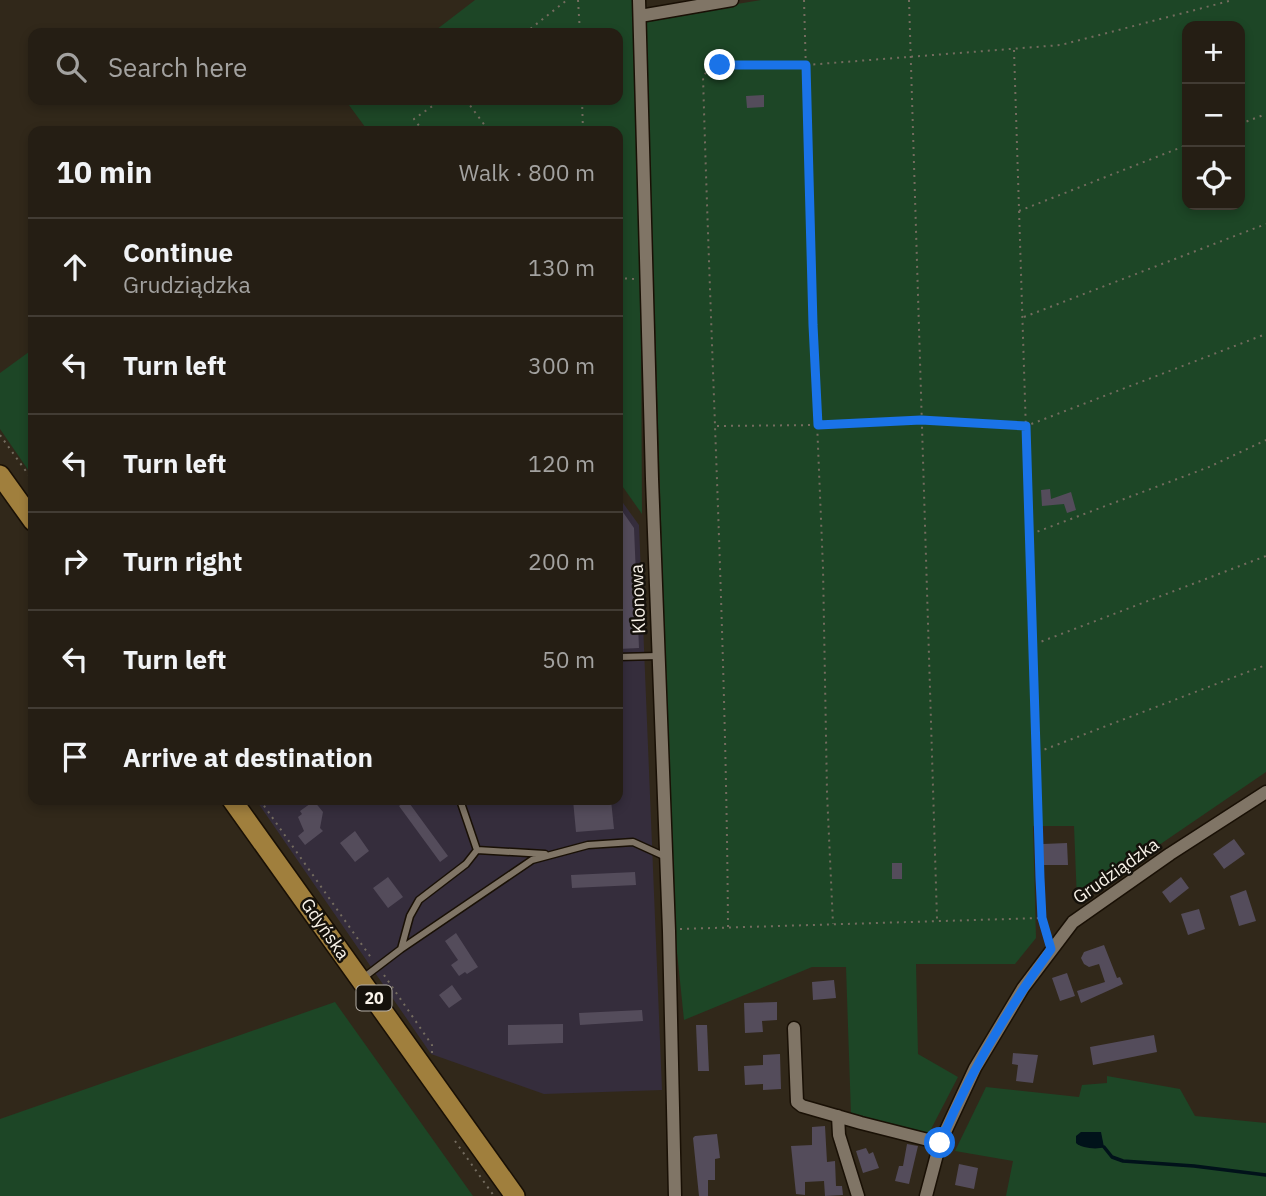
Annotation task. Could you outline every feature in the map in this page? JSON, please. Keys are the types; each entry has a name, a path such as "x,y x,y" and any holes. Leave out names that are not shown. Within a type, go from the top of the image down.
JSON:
{"main road":[{"path":"0,475 28,514"},
{"name":"Gdyńska","path":"236,805 515,1196"}],"street":[{"name":"Klonowa","path":"639,0 675,1196"},
{"path":"640,16 732,0"},
{"name":"Grudziądzka","path":"926,1196 940,1143 975,1068 1023,988 1073,922 1170,854 1266,792"},
{"path":"794,1028 797,1102 802,1106 940,1143"},
{"path":"838,1116 839,1135 858,1196"}],"lane":[{"path":"623,657 658,656"},
{"path":"462,805 477,850"},
{"path":"360,979 532,860 588,845 633,842 666,857"},
{"path":"477,850 553,855"},
{"path":"401,949 410,916 419,900 466,864 477,850"}],"path":[{"path":"531,28 567,0"},
{"path":"578,0 580,28"},
{"path":"804,0 827,793 834,923"},
{"path":"909,0 937,919"},
{"path":"729,927 716,426 702,76 711,67 720,65 806,65 1061,44 1233,0"},
{"path":"1014,49 1042,918 1051,949"},
{"path":"419,126 414,119 434,105"},
{"path":"470,105 485,126"},
{"path":"582,105 583,126"},
{"path":"1245,122 1266,114"},
{"path":"1019,211 1182,147"},
{"path":"1023,317 1266,224"},
{"path":"623,278 648,280"},
{"path":"716,426 921,420 1026,426 1266,334"},
{"path":"0,435 28,474"},
{"path":"1030,534 1209,467 1266,440"},
{"path":"1034,645 1266,556"},
{"path":"1037,752 1266,665"},
{"path":"264,805 432,1045 433,1056"},
{"path":"669,931 937,919 1042,918"}],"shaded area":[{"path":"623,503 639,525 662,1090 544,1094 431,1054 259,805 623,805"},
{"path":"1081,1132 1101,1132 1104,1147 1078,1145 1076,1136"}],"green space":[{"path":"475,0 633,0 635,21 761,0 1266,0 1266,772 1077,901 1074,826 1033,826 1036,938 1015,964 916,964 918,1054 958,1077 929,1133 851,1115 846,967 812,967 684,1020 673,913 655,324 641,326 642,514 623,487 623,126 364,126 349,105 623,105 623,28 439,28"},
{"path":"28,353 28,470 0,429 0,373"},
{"path":"335,1002 473,1196 0,1196 0,1119"},
{"path":"1107,1076 1180,1089 1195,1116 1266,1123 1266,1196 1006,1196 1013,1161 955,1151 986,1087 1079,1097 1082,1085 1107,1083"}],"building":[{"path":"764,95 764,107 747,108 746,96"},
{"path":"1050,489 1051,499 1071,492 1076,510 1067,513 1064,504 1042,506 1041,490"},
{"path":"623,512 634,528 639,648 623,649"},
{"path":"308,805 317,805 323,812 320,828 323,831 305,845 298,836 304,831 298,817 302,814 300,811"},
{"path":"411,805 448,856 440,862 399,806"},
{"path":"573,805 612,805 614,829 576,832"},
{"path":"355,831 369,851 355,862 340,843"},
{"path":"1234,839 1245,854 1224,869 1213,854"},
{"path":"1067,843 1068,865 1043,865 1043,844"},
{"path":"892,863 902,863 902,879 892,879"},
{"path":"635,872 636,885 572,888 571,875"},
{"path":"388,877 403,897 388,908 373,888"},
{"path":"1181,877 1189,888 1170,903 1162,892"},
{"path":"1246,890 1256,921 1239,926 1230,896"},
{"path":"1199,909 1205,929 1188,935 1181,914"},
{"path":"456,933 478,967 459,976 451,965 458,960 445,941"},
{"path":"1104,945 1117,978 1120,977 1123,984 1081,1003 1077,991 1105,982 1099,964 1089,967 1081,958 1084,952"},
{"path":"1067,973 1075,996 1060,1001 1052,978"},
{"path":"834,980 836,998 813,1000 812,982"},
{"path":"452,985 462,999 449,1008 439,995"},
{"path":"777,1002 777,1020 762,1021 763,1032 745,1033 744,1003"},
{"path":"642,1010 643,1021 580,1025 579,1013"},
{"path":"563,1024 563,1043 508,1045 508,1025"},
{"path":"696,1025 707,1025 709,1071 698,1071"},
{"path":"1154,1035 1157,1052 1093,1065 1090,1047"},
{"path":"1013,1053 1038,1055 1033,1083 1016,1081 1018,1065 1012,1064"},
{"path":"780,1054 781,1089 763,1090 763,1084 745,1085 744,1066 763,1065 763,1055"},
{"path":"825,1126 827,1162 835,1161 836,1186 842,1186 843,1195 825,1196 824,1181 805,1182 805,1195 796,1194 791,1146 812,1145 812,1127"},
{"path":"717,1134 720,1158 715,1159 715,1180 708,1180 708,1196 699,1196 693,1138"},
{"path":"907,1144 918,1146 909,1184 895,1181 899,1166 903,1166"},
{"path":"866,1148 869,1154 873,1152 879,1168 863,1173 856,1151"},
{"path":"959,1164 978,1168 974,1189 955,1185"}],"waterway":[{"path":"1104,1147 1112,1157 1123,1161 1266,1175"}],"route":[{"path":"720,65 806,65 818,425 921,420 1026,426 1040,878 1042,918 1051,949 1023,988 975,1068 940,1143"}]}
